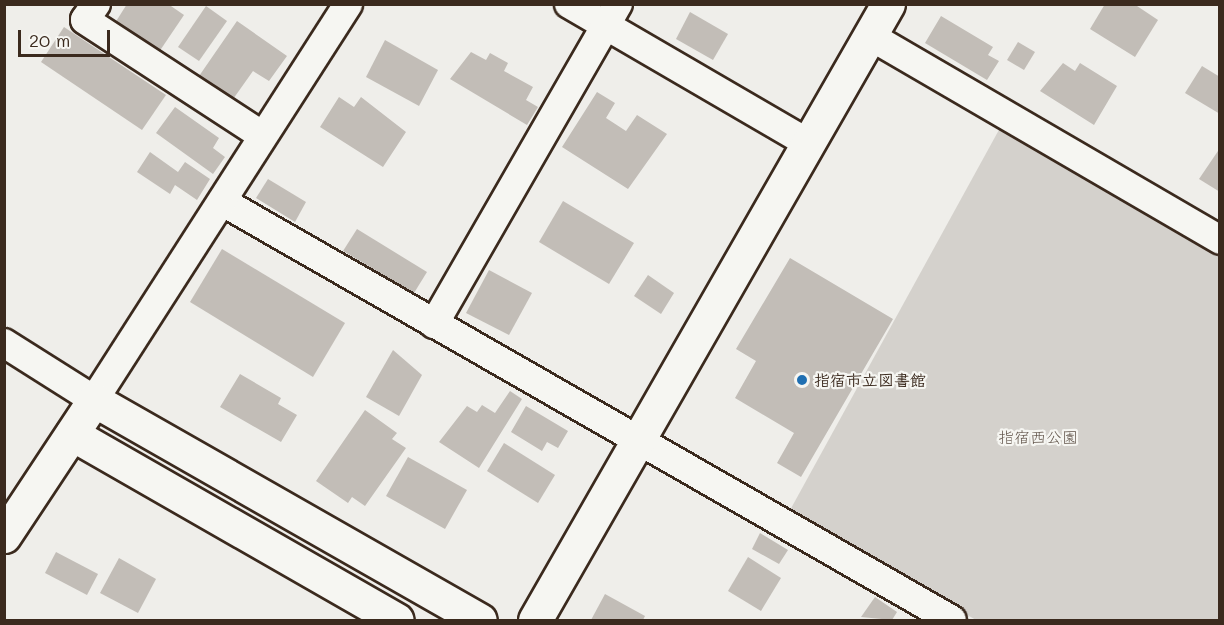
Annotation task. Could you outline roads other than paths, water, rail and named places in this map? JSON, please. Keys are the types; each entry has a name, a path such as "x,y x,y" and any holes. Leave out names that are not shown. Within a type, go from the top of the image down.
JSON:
{"street":[{"path":"96,4 85,20 263,136"},
{"path":"4,536 223,202 348,4"},
{"path":"569,4 612,15 808,143"},
{"path":"535,621 888,4"},
{"path":"434,324 612,15"},
{"path":"870,36 1220,240"},
{"path":"223,202 637,443 952,621"},
{"path":"4,343 94,400 480,621"},
{"path":"72,434 397,621"}],"place":[{"name":"指宿市立図書館","path":"802,380"}],"park label":[{"name":"指宿西公園","path":"1038,437"}]}
